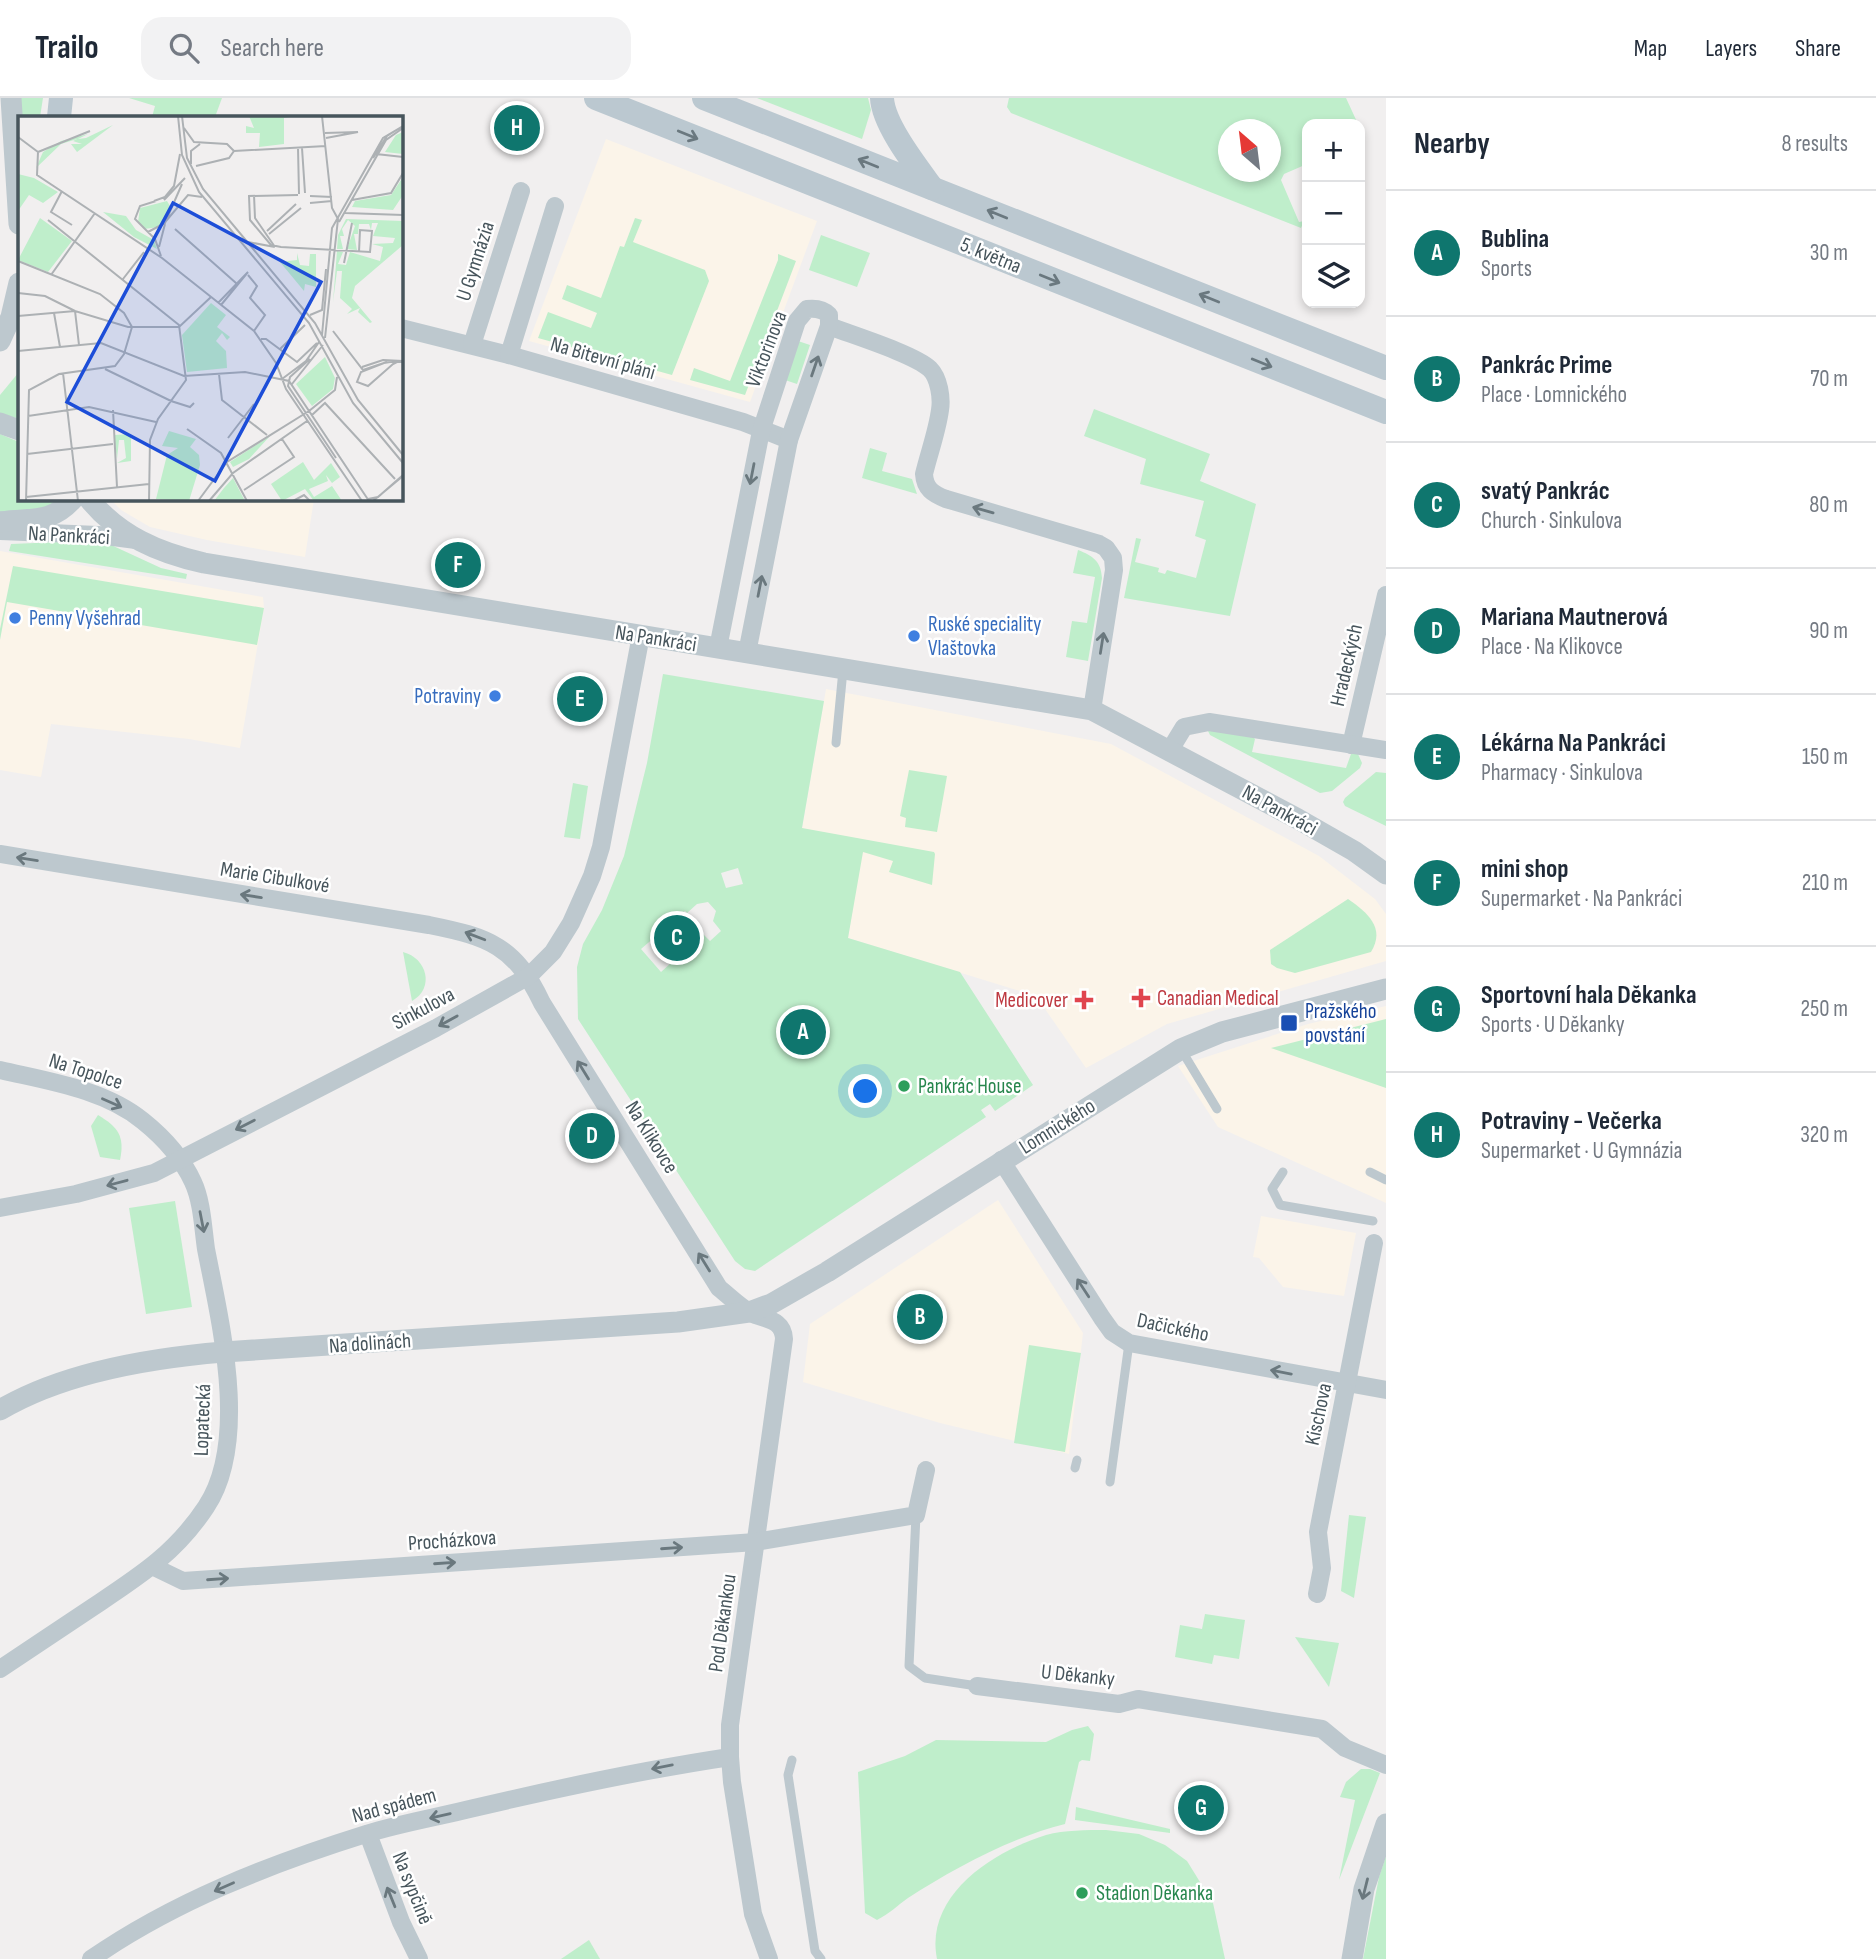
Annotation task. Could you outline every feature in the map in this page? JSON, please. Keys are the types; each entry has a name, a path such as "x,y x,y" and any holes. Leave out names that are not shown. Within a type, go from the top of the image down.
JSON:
{"main road":[{"path":"59,116 61,98"},
{"name":"5. května","path":"596,98 1386,412"},
{"name":"5. května","path":"704,98 1386,368"},
{"path":"882,98 892,126 932,188"}],"street":[{"path":"11,98 18,209"},
{"path":"0,103 12,122"},
{"name":"U Gymnázia","path":"472,345 521,191"},
{"path":"509,355 555,206"},
{"path":"0,341 18,287"},
{"name":"Viktorinova","path":"718,648 761,430 797,321 801,313 814,308 829,316 829,326"},
{"path":"747,653 789,440 829,326 914,359 929,368 935,376 940,394 940,409 924,474 931,492 946,499 1099,544 1110,554 1115,564 1092,710"},
{"name":"Na Bitevní pláni","path":"402,328 509,355 743,422 789,440"},
{"path":"0,423 18,430"},
{"path":"0,522 44,519 61,511 72,500"},
{"name":"Na Pankráci","path":"90,500 110,521 137,540 170,554 204,562 1092,710 1354,851 1386,874"},
{"name":"Na Pankráci","path":"0,531 98,535 137,540"},
{"name":"Hradeckých","path":"1352,745 1386,596"},
{"name":"Sinkulova","path":"0,1208 76,1194 154,1173 436,1028 529,976 553,952 571,923 592,876 601,847 641,635"},
{"path":"1170,750 1184,727 1209,722 1386,750"},
{"name":"Marie Cibulkové","path":"0,854 467,933 480,937 505,953 529,976"},
{"name":"Na Klikovce","path":"529,976 542,1003 719,1287 749,1312"},
{"name":"Lomnického","path":"749,1312 800,1289 1181,1049 1222,1031 1386,989"},
{"name":"Na Topolce","path":"0,1070 71,1087 113,1103 144,1122 180,1158"},
{"name":"Lopatecká","path":"0,1669 153,1567 184,1537 208,1506 219,1481 227,1443 229,1414 225,1352 194,1184 180,1158"},
{"name":"Dačického","path":"1001,1160 1102,1318 1112,1332 1129,1343 1386,1390"},
{"name":"Kischova","path":"1317,1594 1322,1568 1318,1532 1374,1243"},
{"name":"Na dolinách","path":"0,1410 23,1398 89,1376 157,1359 225,1352 678,1322 749,1312"},
{"name":"Pod Děkankou","path":"749,1312 775,1321 782,1329 784,1339 730,1724 730,1757 753,1914 769,1959"},
{"name":"U Děkanky","path":"916,1515 926,1470"},
{"path":"756,1542 916,1515"},
{"name":"Procházkova","path":"153,1567 183,1581 756,1542"},
{"name":"U Děkanky","path":"977,1686 1119,1704 1138,1699 1322,1729 1345,1748 1386,1765"},
{"name":"Nad spádem","path":"91,1959 195,1900 262,1870 368,1834 565,1786 671,1765 730,1757"},
{"path":"1352,1959 1364,1889 1386,1824"},
{"name":"Na sypčině","path":"368,1834 401,1922 419,1959"}],"lane":[{"path":"836,743 843,669"},
{"path":"1181,1049 1217,1109"},
{"path":"1283,1172 1272,1189 1280,1205 1373,1221"},
{"path":"1370,1172 1386,1180"},
{"path":"1110,1482 1129,1343"},
{"name":"U Děkanky","path":"916,1515 909,1666 925,1678 977,1686"},
{"path":"792,1760 788,1774 815,1951 821,1959"}],"shaded area":[{"path":"606,139 817,221 750,402 529,341"},
{"path":"111,500 314,500 305,557 150,527 121,510"},
{"path":"0,551 263,597 264,608 240,748 189,739 51,724 41,777 0,770"},
{"path":"826,689 1111,744 1319,856 1375,899 1386,914 1386,961 1167,1024 1086,1068 1036,996 848,938 860,864 802,829"},
{"path":"1386,1006 1386,1203 1218,1127 1178,1066 1308,1024"},
{"path":"998,1200 1083,1333 1069,1454 940,1423 803,1382 810,1324"},
{"path":"1261,1216 1356,1233 1344,1296 1283,1287 1259,1258 1253,1257"}],"green space":[{"path":"20,98 43,98 40,116 21,116"},
{"path":"129,98 222,98 215,116 152,116 155,106"},
{"path":"757,98 868,98 871,110 862,139"},
{"path":"1009,98 1346,98 1356,119 1302,119 1302,166 1284,174 1281,180 1299,222 1302,221 1301,228 1011,113 1007,107"},
{"path":"635,218 642,220 633,242 705,270 709,281 672,375 538,338 548,312 591,328 597,313 562,299 567,285 601,298 620,246 624,247"},
{"path":"821,235 870,253 857,287 809,270"},
{"path":"778,254 796,261 745,395 690,380 694,368 730,381 778,260"},
{"path":"798,341 810,345 797,384 785,380"},
{"path":"18,373 18,419 0,413 0,395"},
{"path":"1094,409 1210,454 1200,481 1256,504 1230,616 1124,598 1136,538 1141,539 1135,562 1159,568 1158,572 1165,574 1167,570 1196,578 1206,540 1195,536 1204,501 1140,484 1146,459 1084,436"},
{"path":"0,434 18,442 18,500 57,500 45,508 31,512 0,513"},
{"path":"870,448 887,453 882,471 912,479 917,494 862,478"},
{"path":"84,541 109,544 161,568 187,574 186,579 9,551 11,544"},
{"path":"1078,550 1095,560 1100,567 1102,578 1088,661 1066,657 1072,621 1087,623 1095,577 1073,573"},
{"path":"13,566 264,608 257,645 7,602 0,640"},
{"path":"663,674 824,701 802,828 935,854 932,885 889,872 893,861 863,852 848,938 960,972 1033,1085 995,1111 990,1104 981,1110 986,1117 755,1271 745,1269 735,1261 578,1019 577,967 583,944 602,910 624,856 647,763","holes":["738,868 743,884 726,888 721,873","708,902 716,911 713,921 721,931 710,941 703,934 661,972 641,949 663,930 657,924 667,915 673,921 677,914 685,911 687,913 697,904"]},
{"path":"1208,731 1252,736 1255,739 1252,752 1346,768 1351,754 1358,754 1362,763 1360,768 1332,791 1320,793 1210,735"},
{"path":"909,770 947,776 937,832 905,827 906,818 900,816"},
{"path":"1376,772 1386,773 1386,826 1345,806 1343,802"},
{"path":"573,783 588,786 580,839 564,837"},
{"path":"1348,899 1372,921 1376,935 1371,952 1295,973 1271,964 1270,950"},
{"path":"403,952 418,960 425,974 424,989 412,1001"},
{"path":"1386,1019 1386,1088 1271,1048"},
{"path":"98,1115 115,1128 121,1138 120,1160 100,1157 91,1126"},
{"path":"175,1201 192,1307 146,1314 129,1208"},
{"path":"1029,1345 1081,1353 1065,1452 1014,1443"},
{"path":"1349,1515 1366,1517 1354,1598 1341,1591"},
{"path":"1205,1614 1245,1620 1239,1659 1214,1655 1212,1664 1175,1657 1180,1625 1202,1629"},
{"path":"1295,1637 1339,1643 1329,1687"},
{"path":"1088,1726 1094,1734 1090,1761 1079,1762 1065,1824 1025,1837 964,1865 877,1920 865,1913 858,1772 905,1756 936,1740 1046,1742"},
{"path":"1361,1769 1380,1773 1339,1880 1355,1800 1340,1797 1346,1782"},
{"path":"1076,1807 1170,1829 1170,1833 1075,1820"},
{"name":"Stadion Děkanka","path":"1106,1830 1139,1834 1165,1845 1187,1861 1213,1903 1225,1959 937,1959 936,1936 941,1915 952,1896 985,1864 1026,1842 1046,1835 1068,1831"},
{"path":"1386,1856 1386,1959 1363,1959 1379,1877"},
{"path":"589,1940 600,1959 561,1959"}],"place":[{"name":"Potraviny - Večerka","path":"517,128"},
{"name":"mini shop","path":"458,565"},
{"name":"Penny Vyšehrad","path":"15,618"},
{"name":"Ruské speciality Vlaštovka","path":"914,636"},
{"name":"Potraviny","path":"495,696"},
{"name":"Lékárna Na Pankráci","path":"580,699"},
{"name":"svatý Pankrác","path":"677,938"},
{"name":"Canadian Medical","path":"1141,998"},
{"name":"Medicover","path":"1084,1000"},
{"name":"Pražského povstání","path":"1289,1023"},
{"name":"Bublina","path":"803,1032"},
{"name":"Pankrác House","path":"904,1086"},
{"name":"Mariana Mautnerová","path":"592,1136"},
{"name":"Pankrác Prime","path":"920,1317"},
{"name":"Sportovní hala Děkanka","path":"1201,1808"},
{"name":"Stadion Děkanka","path":"1082,1893"}]}
